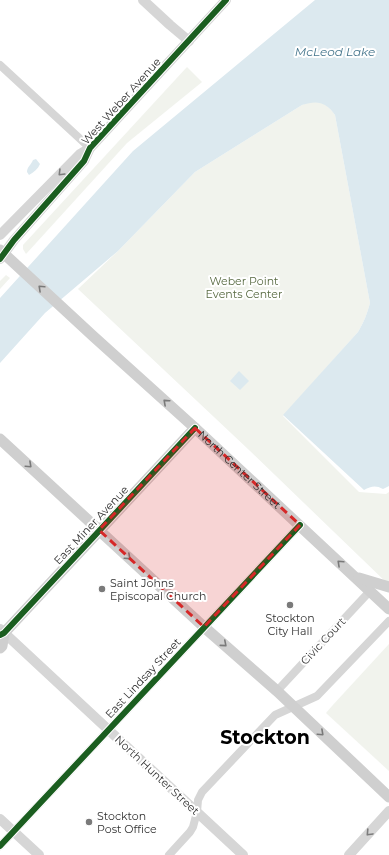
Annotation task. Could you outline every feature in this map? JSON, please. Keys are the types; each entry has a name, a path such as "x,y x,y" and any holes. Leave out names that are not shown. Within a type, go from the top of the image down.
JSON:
{"main road":[{"name":"North Center Street","path":"1,254 18,267 195,428 389,609"},
{"name":"East Miner Avenue","path":"0,648 2,646 1,632 195,428"},
{"path":"0,439 204,627 293,706 389,797"},
{"path":"355,577 389,587"}],"street":[{"path":"142,0 189,41"},
{"name":"West Weber Avenue","path":"1,254 84,161 90,148 226,0"},
{"path":"0,65 90,148 80,154 0,235"},
{"name":"East Lindsay Street","path":"0,846 300,525"},
{"name":"Civic Court","path":"276,691 370,591"},
{"path":"169,855 193,827 197,812 198,800 202,792 275,715 316,696 389,620"},
{"name":"North Hunter Street","path":"1,632 243,855"},
{"path":"349,855 389,811"},
{"path":"0,818 39,855"}],"highlighted area":[{"path":"195,428 300,525 204,627 99,530"}],"green space":[{"path":"187,67 202,82 127,143 26,254 23,249 23,245"},
{"name":"Weber Point Events Center","path":"309,102 324,104 335,115 370,303 358,332 283,416 359,492 386,494 389,492 389,585 249,450 78,289 118,251 195,172"},
{"path":"6,275 10,278 0,289 0,281"},
{"path":"389,644 389,771 326,713"}],"water":[{"name":"McLeod Lake","path":"315,0 389,0 389,486 383,489 374,486 364,490 283,415 358,332 370,303 335,115 328,107 321,103 302,105 195,172 118,251 45,313 0,363 0,298 133,151"},
{"path":"36,159 40,164 36,170 29,175 27,172 28,169 33,160"},
{"path":"239,371 249,381 240,390 230,381"}],"cycle path":[{"path":"0,259 14,240 84,161 90,148 226,0"},
{"path":"0,635 4,633 195,428"},
{"path":"0,846 300,525"}],"place":[{"name":"Saint Johns Episcopal Church","path":"102,589"},
{"name":"Stockton City Hall","path":"290,605"},
{"name":"Stockton Post Office","path":"89,822"}],"district":[{"name":"Stockton","path":"265,737"}]}
